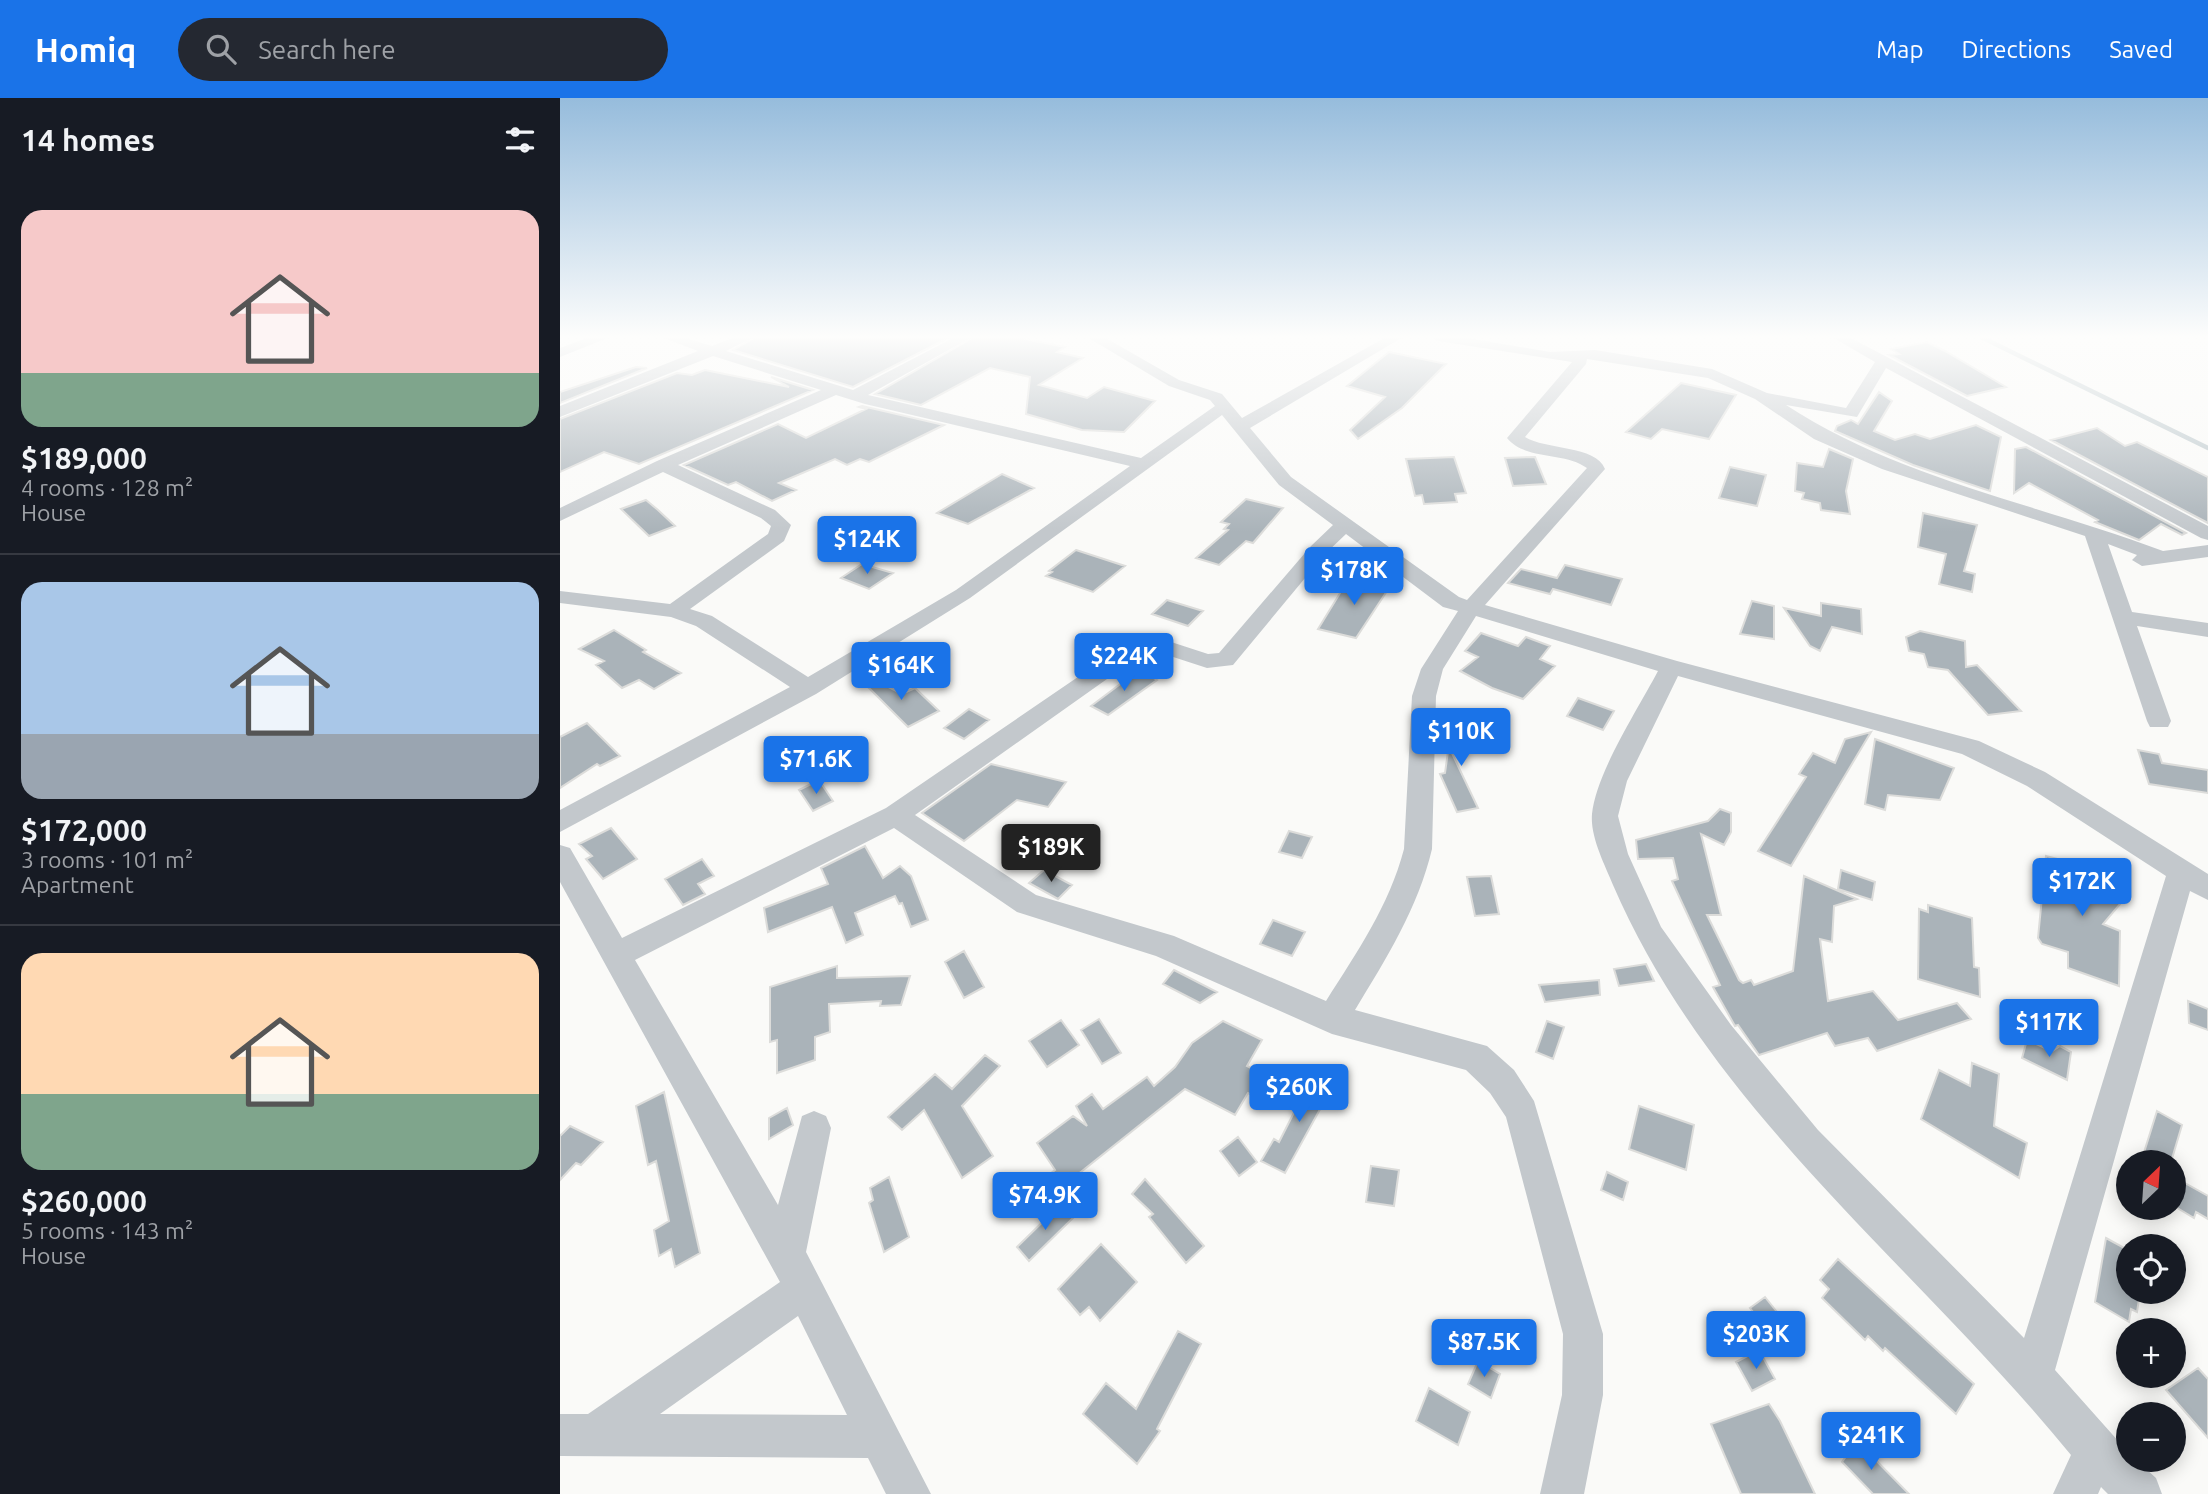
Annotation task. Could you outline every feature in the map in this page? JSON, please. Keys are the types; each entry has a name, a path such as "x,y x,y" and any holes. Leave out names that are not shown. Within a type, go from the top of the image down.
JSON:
{"street":[{"path":"560,412 585,402"},
{"path":"560,515 663,465 822,402"},
{"path":"884,402 1145,464"},
{"path":"1221,402 1285,481 1441,596 1470,610 1970,747 2036,779 2195,879 2033,1376"},
{"path":"1239,427 1282,402"},
{"path":"1332,1019 1366,963 1415,867 1424,696 1432,669 1470,610 1596,469 1595,465 1584,458 1524,444 1515,438 1546,402"},
{"path":"1770,402 1820,435 1888,465 2094,532 2160,557"},
{"path":"1792,402 1851,414 1858,402"},
{"path":"1962,402 2208,534"},
{"path":"560,822 808,688 991,575 1225,406"},
{"path":"663,465 768,514 780,525 776,537 674,611"},
{"path":"618,954 895,815 1124,656 1165,647 1207,661 1225,660 1318,550 1344,525"},
{"path":"2094,532 2160,721"},
{"path":"2106,565 2208,551"},
{"path":"560,597 674,611 722,630 808,688"},
{"path":"2123,617 2208,630"},
{"path":"1671,667 1607,799 1608,836 1635,906 1650,935 1720,1036 1806,1142 2033,1376 2095,1451 2140,1494"},
{"path":"895,815 1027,904 1163,944 1332,1019 1475,1057 1494,1069 1507,1085 1522,1113 1583,1334 1586,1364 1584,1398 1562,1494"},
{"path":"560,856 618,954 795,1271 909,1494"},
{"path":"577,1435 795,1271 814,1128"},
{"path":"577,1435 881,1437"},
{"path":"2075,1494 2095,1451"}],"building":[{"path":"603,402 784,402 639,464 604,452 560,472 560,419"},
{"path":"1027,402 1154,402 1124,432 1082,430 1026,414"},
{"path":"1380,402 1408,402 1358,439 1350,430"},
{"path":"1660,402 1732,402 1709,439 1662,429 1651,439 1626,432"},
{"path":"1872,402 1891,402 1874,431 1895,440 1915,434 1930,439 1976,425 2001,437 1990,491 1913,465 1835,431 1837,426 1851,420 1858,424"},
{"path":"859,407 944,425 869,462 860,459 847,465 835,459 779,483 796,490 772,501 736,482 728,485 684,465 778,424 806,438 866,409"},
{"path":"2097,428 2125,446 2137,442 2208,477 2208,523 2051,440"},
{"path":"2026,447 2186,533 2182,535 2161,524 2139,540 2095,522 2098,520 2029,483 2014,493 2015,449"},
{"path":"1829,449 1853,459 1846,491 1850,514 1821,510 1820,503 1802,499 1804,493 1795,491 1797,463 1823,467"},
{"path":"1454,457 1466,493 1455,494 1457,502 1424,504 1422,495 1415,496 1406,459"},
{"path":"1535,457 1546,484 1513,486 1505,458"},
{"path":"1730,467 1766,475 1757,506 1719,498"},
{"path":"1002,474 1034,488 968,524 937,513"},
{"path":"1246,499 1283,508 1253,543 1246,541 1219,565 1196,558 1228,530 1224,529 1229,524 1221,522"},
{"path":"646,500 675,526 649,536 621,509"},
{"path":"1923,513 1977,525 1964,571 1975,574 1972,592 1939,584 1946,554 1918,547"},
{"path":"1076,550 1125,566 1093,592 1046,576"},
{"path":"862,564 893,573 869,589 841,578"},
{"path":"1565,565 1622,579 1611,605 1553,589 1550,594 1508,583 1521,569 1557,578"},
{"path":"1367,579 1391,585 1356,638 1318,629 1348,580 1363,583"},
{"path":"1167,600 1203,611 1188,626 1152,614"},
{"path":"1752,601 1774,606 1774,639 1740,634"},
{"path":"1821,603 1861,609 1862,634 1832,627 1820,651 1810,646 1784,608 1821,616"},
{"path":"614,630 646,650 643,652 681,673 654,689 639,680 622,688 596,665 604,661 579,649"},
{"path":"1920,631 1965,641 1966,667 1977,665 2021,711 1988,715 1948,670 1928,667 1924,654 1909,651 1906,637"},
{"path":"1481,633 1518,646 1526,637 1550,646 1540,659 1555,666 1523,699 1492,688 1460,671 1478,657 1465,651"},
{"path":"1139,670 1157,680 1108,715 1091,706"},
{"path":"857,671 902,694 915,688 939,711 908,727 855,674"},
{"path":"1578,698 1614,711 1603,730 1567,716"},
{"path":"969,709 989,720 964,739 944,728"},
{"path":"587,723 620,756 600,766 597,764 560,788 560,737"},
{"path":"1451,730 1487,734 1485,752 1450,749 1478,808 1457,812 1440,774 1445,773"},
{"path":"1871,732 1791,866 1758,851 1806,777 1799,774 1813,753 1835,763 1845,739"},
{"path":"1875,739 1954,768 1940,800 1888,795 1885,810 1865,804"},
{"path":"2138,750 2159,754 2162,763 2208,770 2208,793 2149,784"},
{"path":"991,764 1066,782 1048,807 1017,800 964,841 922,813"},
{"path":"819,780 833,801 813,811 799,790"},
{"path":"1720,809 1731,813 1731,832 1724,845 1701,834 1721,915 1707,915 1739,980 1743,983 1751,980 1754,985 1793,971 1804,876 1857,899 1834,906 1832,942 1820,939 1828,1001 1873,991 1898,1020 1957,1003 1971,1019 1877,1051 1868,1038 1835,1046 1827,1033 1759,1055 1738,1025 1735,1026 1713,987 1720,985 1672,881 1678,879 1673,858 1638,859 1636,840 1708,821"},
{"path":"611,828 637,859 603,879 586,859 592,856 579,844"},
{"path":"1289,831 1312,837 1302,858 1279,852"},
{"path":"865,846 883,878 900,866 911,876 928,920 911,927 902,903 899,904 895,896 855,913 863,935 846,943 832,907 768,932 764,908 828,884 821,868"},
{"path":"2046,856 2119,875 2121,903 2103,924 2120,931 2119,986 2068,968 2068,952 2042,944 2038,938"},
{"path":"702,859 714,876 698,884 705,894 683,905 665,879"},
{"path":"1044,870 1072,885 1058,899 1029,883"},
{"path":"1841,870 1875,882 1872,900 1838,889"},
{"path":"1491,876 1499,914 1475,916 1467,877"},
{"path":"1928,905 1972,918 1974,967 1979,968 1980,997 1918,979 1919,909 1928,912"},
{"path":"1273,920 1305,932 1292,956 1260,944"},
{"path":"964,951 984,987 964,998 945,962"},
{"path":"1646,964 1654,981 1619,986 1614,969"},
{"path":"837,966 837,978 910,976 901,1005 880,1006 881,1001 829,1004 830,1032 815,1037 815,1060 777,1073 777,1040 770,1042 770,987"},
{"path":"1174,970 1217,992 1200,1003 1163,984"},
{"path":"1599,980 1600,995 1545,1002 1539,985"},
{"path":"2188,1001 2208,1009 2208,1030 2189,1023"},
{"path":"1099,1019 1121,1053 1102,1064 1081,1030"},
{"path":"1061,1020 1079,1045 1047,1067 1029,1041"},
{"path":"1223,1021 1262,1040 1247,1066 1275,1079 1262,1100 1248,1093 1235,1115 1185,1089 1052,1195 1042,1180 1055,1170 1037,1143 1073,1116 1087,1126 1076,1106 1092,1094 1103,1109 1147,1077 1154,1086 1175,1067 1192,1043"},
{"path":"1547,1021 1564,1027 1553,1059 1536,1052"},
{"path":"2027,1040 2052,1051 2060,1046 2071,1052 2067,1080 2022,1058"},
{"path":"985,1055 1000,1066 962,1106 993,1156 962,1178 924,1110 902,1130 888,1117 935,1074 952,1089"},
{"path":"1972,1063 1999,1074 1994,1126 2027,1143 2019,1178 1921,1119 1939,1070 1970,1086"},
{"path":"1314,1073 1335,1082 1285,1173 1261,1161 1274,1139 1279,1142"},
{"path":"664,1092 700,1253 675,1267 671,1249 659,1256 654,1230 669,1221 656,1161 648,1165 636,1106"},
{"path":"1639,1106 1694,1125 1686,1170 1629,1149"},
{"path":"787,1108 793,1125 769,1139 769,1118"},
{"path":"2157,1111 2182,1125 2175,1150 2145,1150"},
{"path":"570,1126 603,1142 581,1165 576,1163 560,1180 560,1136"},
{"path":"1238,1137 1257,1162 1239,1176 1220,1151"},
{"path":"1371,1166 1399,1170 1394,1206 1366,1202"},
{"path":"1607,1172 1628,1182 1623,1200 1601,1190"},
{"path":"889,1177 909,1237 884,1252 869,1203 873,1200 870,1188"},
{"path":"1145,1179 1204,1246 1186,1263 1149,1217 1153,1214 1132,1194"},
{"path":"2186,1184 2208,1196 2208,1219 2196,1212 2194,1218 2186,1213"},
{"path":"1061,1204 1074,1217 1029,1261 1017,1247"},
{"path":"2106,1238 2116,1243 2116,1304 2138,1304 2137,1312 2131,1309 2130,1318 2122,1318 2095,1302"},
{"path":"1101,1244 1137,1282 1100,1321 1089,1307 1080,1315 1058,1289"},
{"path":"1838,1259 1974,1384 1956,1414 1885,1348 1883,1351 1868,1336 1865,1340 1822,1298 1829,1289 1820,1280"},
{"path":"1765,1297 1781,1317 1765,1328 1750,1308"},
{"path":"1178,1331 1201,1344 1157,1429 1160,1431 1137,1464 1083,1414 1106,1383 1136,1409"},
{"path":"1759,1350 1775,1379 1752,1391 1736,1362"},
{"path":"1478,1361 1500,1374 1491,1398 1468,1384"},
{"path":"2198,1368 2208,1379 2208,1438 2186,1413 2186,1402 2176,1402 2166,1390 2186,1388 2186,1376"},
{"path":"1429,1388 1470,1412 1458,1445 1416,1421"},
{"path":"1769,1404 1815,1494 1741,1494 1711,1424"},
{"path":"1857,1441 1909,1494 1873,1494 1842,1462"}],"waterway":[{"path":"2114,402 2208,448"}]}
